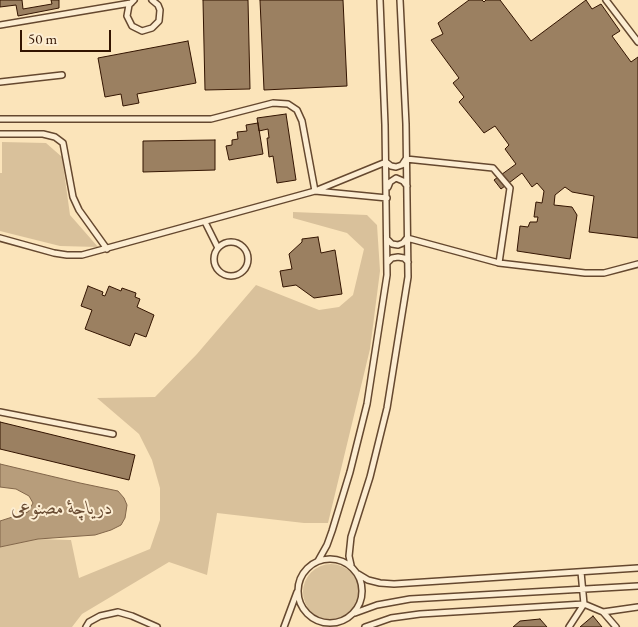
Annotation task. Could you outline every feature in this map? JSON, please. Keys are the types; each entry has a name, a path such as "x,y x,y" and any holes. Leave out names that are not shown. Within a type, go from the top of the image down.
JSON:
{"lane":[{"path":"133,1 127,10 128,22 137,29 147,30 156,25 160,15 158,5 152,0"},
{"path":"318,561 327,545 340,506 367,404 382,318 387,275 387,198 380,0"},
{"path":"350,565 348,556 351,537 370,478 387,408 408,276 407,187 400,0"},
{"path":"606,0 638,42"},
{"path":"0,25 133,1"},
{"path":"0,82 62,75"},
{"path":"0,119 211,119 273,103 288,104 297,110 302,121 314,191"},
{"path":"0,134 43,134 55,137 63,143 73,197 79,210 107,249"},
{"path":"386,162 396,167 402,165 406,160"},
{"path":"406,160 494,168 510,188 499,263"},
{"path":"0,238 67,255 82,254 107,249 314,191 386,162"},
{"path":"386,189 390,182 396,178 403,181 407,187"},
{"path":"314,191 387,198"},
{"path":"204,222 218,248"},
{"path":"407,238 499,263 594,273 604,273 638,264"},
{"path":"387,239 392,244 398,245 403,244 407,238"},
{"path":"228,242 244,246 247,251 248,262 243,272 232,277 221,274 217,269 214,258 218,248 228,242"},
{"path":"387,263 392,258 398,257 404,258 408,262"},
{"path":"0,412 113,434"},
{"path":"638,568 394,584 368,580 358,574 350,565 335,559 318,561 308,567 300,580 299,599 303,610 310,617 333,625 346,620 355,613 377,605 410,599 638,586"},
{"path":"569,627 584,604 581,572"},
{"path":"355,613 363,595 362,584 358,574"},
{"path":"284,627 299,586"},
{"path":"365,627 391,618 420,614 584,604 603,612 616,627"},
{"path":"603,612 638,606"},
{"path":"86,627 89,622 100,616 118,612 158,627"}],"shaded area":[{"path":"2,142 46,143 62,157 70,215 98,247 60,246 0,231"},
{"path":"293,212 367,215 377,225 380,271 370,349 328,523 304,523 217,513 207,575 169,562 82,614 72,627 0,627 0,547 38,539 71,540 79,578 150,549 160,520 160,488 152,460 139,434 97,398 155,397 197,354 256,285 319,310 339,307 353,295 364,249 347,233 293,218"},
{"path":"331,564 342,566 351,572 357,581 359,592 357,603 351,612 342,618 331,620 320,618 311,612 305,603 303,592 305,581 311,572 320,566"}],"water":[{"name":"دریاچهٔ مصنوعی","path":"0,464 118,491 127,505 125,518 121,525 95,535 38,539 0,547 0,521 28,512 33,503 29,496 16,489 0,487"}],"building":[{"path":"0,0 22,0 23,9 52,4 51,0 59,0 59,8 18,16 16,5 0,7"},
{"path":"203,0 248,0 250,89 205,90"},
{"path":"260,0 343,0 347,86 264,90"},
{"path":"469,0 482,0 484,2 486,0 500,0 531,41 586,0 592,9 601,4 620,31 612,36 631,62 638,57 638,238 589,232 594,196 572,192 565,187 555,195 554,205 572,207 577,215 570,259 517,251 520,226 528,227 530,222 537,222 538,217 534,217 536,202 542,203 544,191 537,183 532,187 522,173 501,189 494,180 516,164 505,149 509,145 495,126 484,133 459,102 464,97 453,83 459,78 431,40 443,34 438,23"},
{"path":"188,41 196,83 137,94 139,103 123,106 121,94 105,97 98,58"},
{"path":"286,114 296,180 277,183 273,156 269,157 268,129 259,131 257,118"},
{"path":"258,123 263,154 229,160 226,146 232,145 232,140 238,139 237,132 247,131 246,125"},
{"path":"215,140 215,170 143,172 143,141"},
{"path":"318,237 321,253 335,250 342,294 314,298 296,285 283,287 280,271 292,269 289,254 302,242 302,239"},
{"path":"88,286 103,292 102,295 105,296 109,286 121,291 122,288 136,293 135,297 140,299 137,307 154,315 146,337 135,333 130,346 85,329 92,310 81,306"},
{"path":"0,422 135,455 129,480 0,449"},
{"path":"593,616 602,627 580,627"},
{"path":"540,619 547,627 513,627 520,621"}]}
